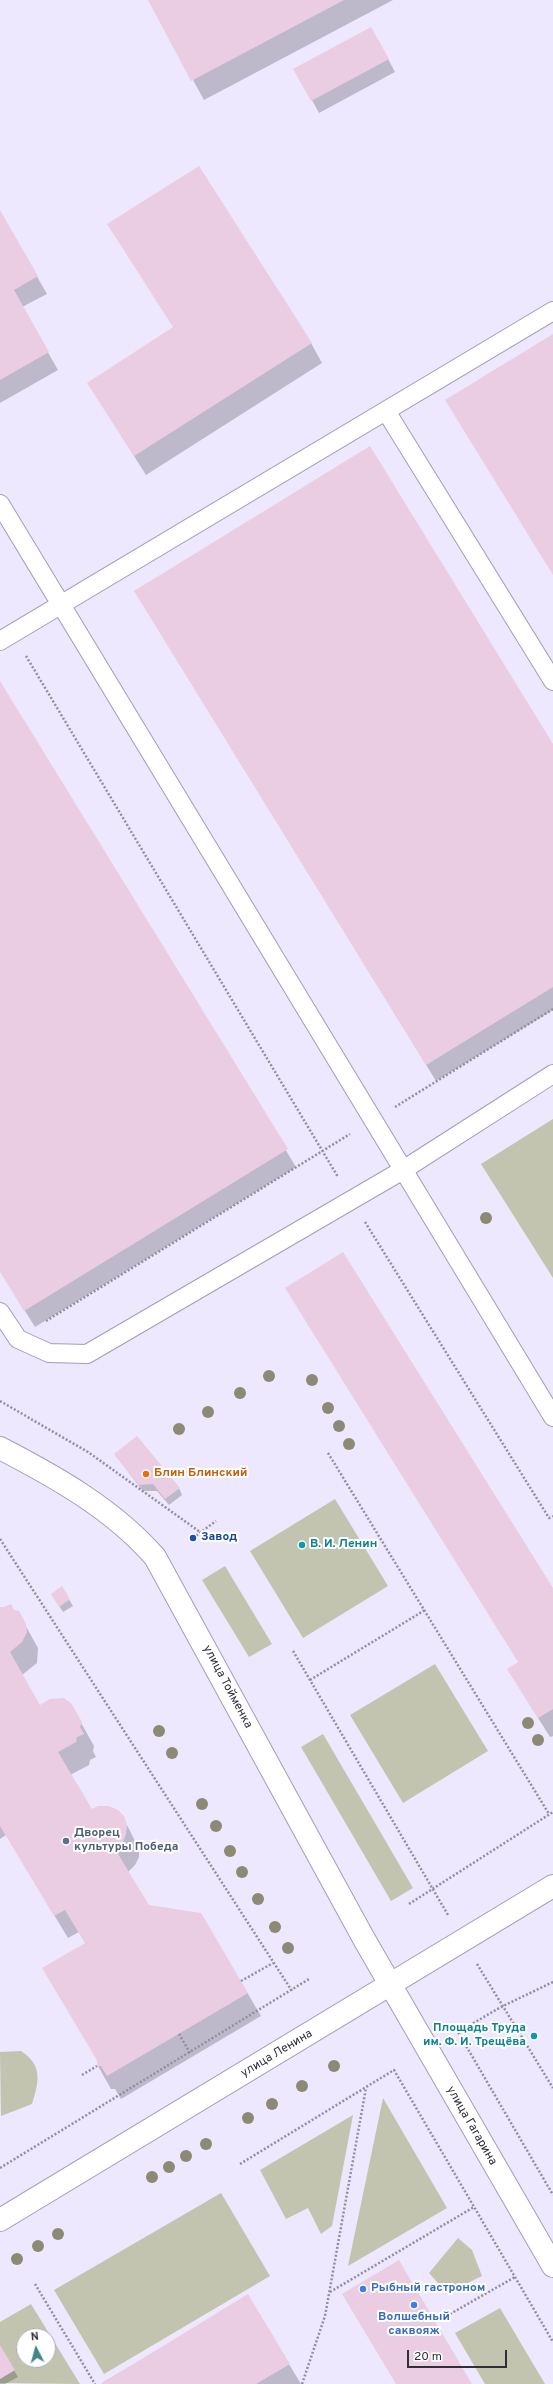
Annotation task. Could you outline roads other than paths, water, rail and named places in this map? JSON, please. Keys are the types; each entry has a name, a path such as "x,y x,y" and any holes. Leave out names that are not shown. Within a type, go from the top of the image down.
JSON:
{"street":[{"name":"улица Тойменка","path":"0,1448 71,1488 106,1512 139,1539 154,1557 390,1985"},
{"name":"улица Ленина","path":"0,2220 553,1886"},
{"name":"улица Гагарина","path":"390,1985 553,2266"}],"lane":[{"path":"6,637 553,311"},
{"path":"386,411 553,681"},
{"path":"0,504 59,605 553,1417"},
{"path":"0,1312 18,1339 49,1353 87,1354 403,1170 553,1074"}],"place":[{"name":"Блин Блинский","path":"146,1474"},
{"name":"Завод","path":"193,1538"},
{"name":"В. И. Ленин","path":"302,1545"},
{"name":"Дворец культуры Победа","path":"66,1841"},
{"name":"Площадь Труда им. Ф. И. Трещёва","path":"534,2036"},
{"name":"Рыбный гастроном","path":"363,2289"},
{"name":"Волшебный саквояж","path":"414,2305"}]}
